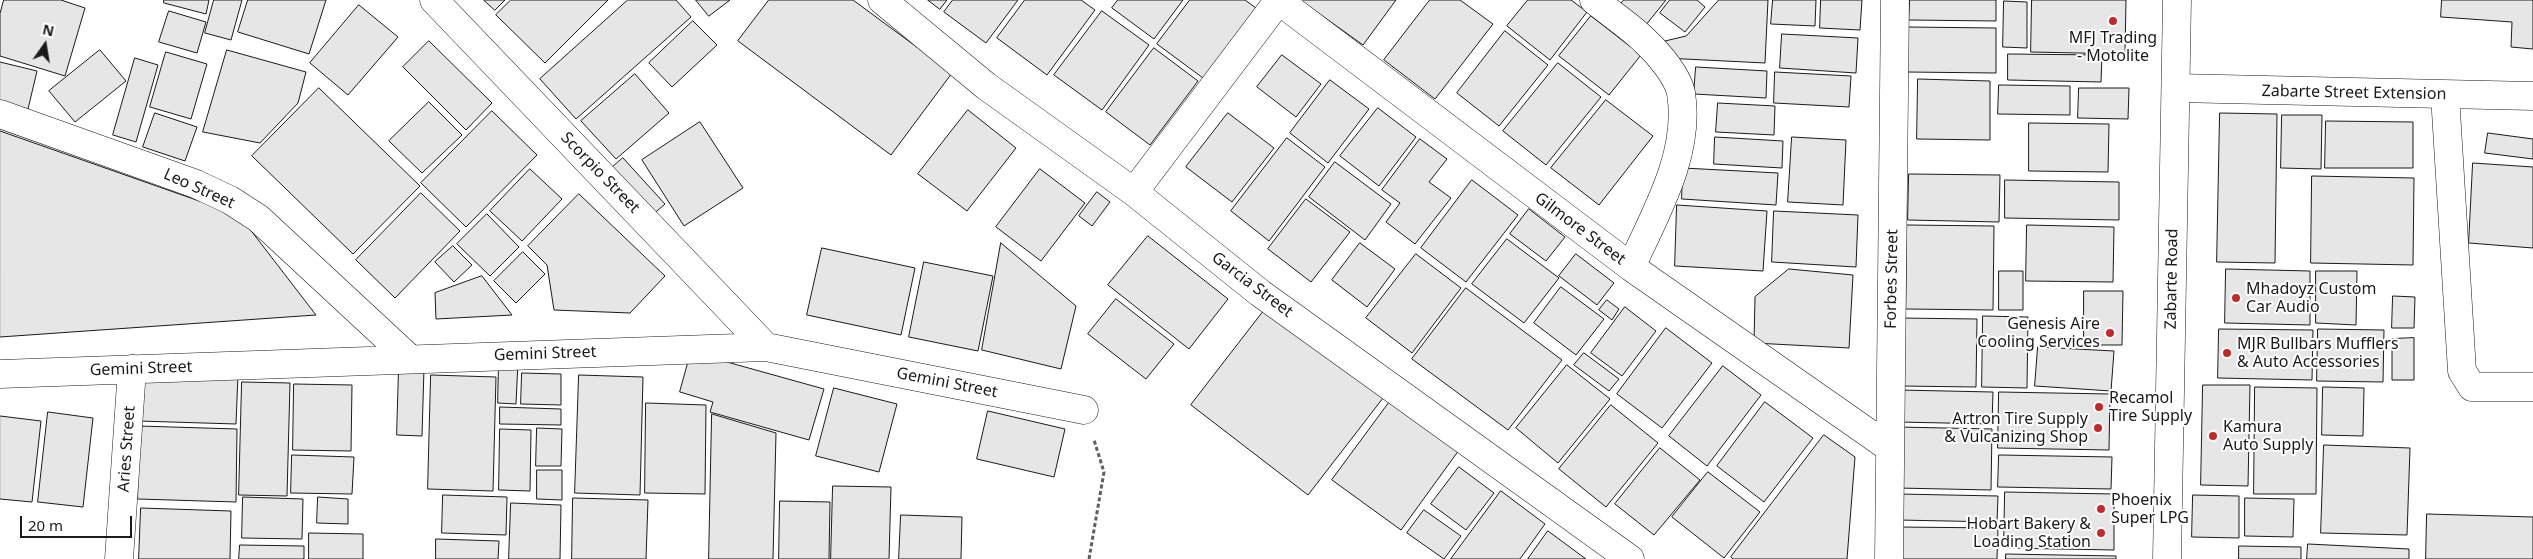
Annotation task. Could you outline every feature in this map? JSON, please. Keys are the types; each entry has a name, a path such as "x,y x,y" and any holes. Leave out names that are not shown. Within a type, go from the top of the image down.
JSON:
{"street":[{"name":"Scorpio Street","path":"434,0 766,347"},
{"name":"Garcia Street","path":"882,0 986,86 1134,192 1260,294 1630,559"},
{"path":"1134,192 1278,0"},
{"name":"Gilmore Street","path":"1278,0 1631,267 1890,448"},
{"path":"1594,0 1648,43 1674,78 1680,92 1682,120 1678,153 1669,181 1631,267"},
{"name":"Forbes Street","path":"1889,559 1895,0"},
{"name":"Zabarte Road","path":"2167,559 2177,0"},
{"name":"Zabarte Street Extension","path":"2176,88 2533,96"},
{"path":"2445,95 2445,126 2462,371 2472,387 2533,387"},
{"name":"Leo Street","path":"0,114 196,184 230,200 258,218 410,359"},
{"name":"Gemini Street","path":"0,374 766,347 1084,410"},
{"name":"Aries Street","path":"118,559 132,369"}],"path":[{"path":"1084,410 1104,472 1089,559"}],"building":[{"path":"4,0 61,0 85,8 65,76 0,56 0,14"},
{"path":"164,0 209,0 206,14 164,3"},
{"path":"214,0 242,0 231,40 205,33"},
{"path":"248,0 326,0 309,54 238,32"},
{"path":"484,0 505,0 495,10"},
{"path":"511,0 608,0 545,63 496,15"},
{"path":"628,0 676,0 691,17 576,119 540,79"},
{"path":"696,0 730,0 709,16"},
{"path":"769,0 853,0 952,73 891,155 738,41"},
{"path":"928,0 947,0 940,9"},
{"path":"953,0 1018,0 986,43 944,12"},
{"path":"1025,0 1081,0 1095,10 1047,75 997,38"},
{"path":"1118,0 1183,0 1154,39 1112,8"},
{"path":"1190,0 1245,0 1256,8 1203,78 1157,44"},
{"path":"1305,0 1396,0 1363,45 1303,2"},
{"path":"1430,0 1460,0 1493,24 1435,99 1384,60"},
{"path":"1528,0 1571,0 1587,12 1550,60 1507,26"},
{"path":"1624,0 1666,0 1645,26 1619,6"},
{"path":"1670,0 1697,0 1705,7 1685,32 1660,13"},
{"path":"1719,0 1768,0 1765,63 1665,58 1665,41 1686,36"},
{"path":"1773,0 1816,0 1815,26 1771,24"},
{"path":"1821,0 1862,0 1860,30 1820,28"},
{"path":"1910,0 1996,0 1996,21 1909,20"},
{"path":"2032,0 2126,0 2125,54 2031,52"},
{"path":"2442,0 2533,0 2533,49 2511,47 2512,22 2441,17"},
{"path":"2004,1 2027,2 2027,48 2003,47"},
{"path":"359,5 398,37 348,95 310,63"},
{"path":"169,11 206,22 197,53 159,42"},
{"path":"1102,11 1149,45 1102,110 1054,75"},
{"path":"1591,16 1641,55 1609,95 1559,56"},
{"path":"693,21 717,45 672,87 649,63"},
{"path":"1908,27 1996,28 1996,73 1907,72"},
{"path":"1505,31 1548,65 1499,126 1457,93"},
{"path":"1782,34 1858,38 1856,73 1780,68"},
{"path":"429,41 492,103 466,130 403,67"},
{"path":"1154,48 1198,81 1150,145 1106,112"},
{"path":"100,50 126,81 75,122 49,91"},
{"path":"227,50 306,72 298,103 260,143 203,132"},
{"path":"166,52 207,64 191,119 150,107"},
{"path":"2008,54 2102,55 2101,82 2008,80"},
{"path":"1282,55 1321,84 1296,117 1257,87"},
{"path":"135,58 158,65 136,142 113,135"},
{"path":"0,62 37,71 28,109 0,102"},
{"path":"1558,63 1601,97 1546,165 1503,131"},
{"path":"1696,67 1767,71 1766,98 1694,94"},
{"path":"1775,72 1851,76 1849,107 1774,103"},
{"path":"635,74 669,113 616,159 581,121"},
{"path":"1918,79 1990,81 1990,140 1917,139"},
{"path":"1330,80 1369,109 1328,163 1290,133"},
{"path":"1999,85 2070,86 2070,115 1998,114"},
{"path":"319,88 420,186 353,254 252,156"},
{"path":"2079,88 2129,88 2128,119 2078,118"},
{"path":"1606,100 1653,136 1599,205 1551,168"},
{"path":"429,102 462,135 422,173 389,141"},
{"path":"1718,103 1775,106 1774,135 1716,132"},
{"path":"1378,108 1416,137 1379,186 1340,156"},
{"path":"968,110 1016,148 967,211 918,174"},
{"path":"492,111 537,155 466,227 421,183"},
{"path":"155,113 197,127 185,161 143,147"},
{"path":"1228,113 1274,148 1232,202 1186,167"},
{"path":"2220,113 2277,114 2275,263 2217,262"},
{"path":"2282,115 2322,115 2321,169 2281,168"},
{"path":"2326,121 2413,122 2413,168 2325,168"},
{"path":"700,122 743,188 684,226 642,160"},
{"path":"2029,123 2109,124 2108,172 2029,171"},
{"path":"0,131 239,215 316,315 0,337"},
{"path":"2488,133 2533,139 2533,159 2485,153"},
{"path":"1715,137 1783,141 1782,168 1714,164"},
{"path":"1792,137 1846,140 1843,205 1788,202"},
{"path":"1287,138 1325,167 1269,241 1231,211"},
{"path":"1420,139 1447,159 1429,182 1451,198 1415,244 1386,222 1400,203 1382,190"},
{"path":"623,158 665,204 650,217 608,171"},
{"path":"1335,162 1391,204 1365,240 1309,197"},
{"path":"2473,163 2533,167 2533,248 2469,243"},
{"path":"1683,168 1778,173 1776,205 1682,199"},
{"path":"530,169 562,199 522,241 490,211"},
{"path":"1040,169 1085,203 1041,261 996,227"},
{"path":"1909,174 2000,175 1999,222 1908,220"},
{"path":"2312,176 2414,178 2413,265 2311,263"},
{"path":"1472,180 1518,215 1466,282 1421,248"},
{"path":"2005,180 2119,182 2119,220 2005,218"},
{"path":"1097,192 1110,202 1092,226 1079,216"},
{"path":"421,193 460,231 395,298 356,260"},
{"path":"579,194 665,276 630,313 554,310 547,265 528,246"},
{"path":"1306,199 1350,232 1311,282 1268,249"},
{"path":"1677,205 1767,211 1763,271 1675,266"},
{"path":"1529,209 1565,237 1546,261 1510,234"},
{"path":"1774,211 1858,215 1856,267 1772,262"},
{"path":"487,214 519,247 490,276 457,244"},
{"path":"1907,225 1994,226 1993,310 1906,309"},
{"path":"2027,225 2114,227 2113,282 2026,281"},
{"path":"1148,236 1228,299 1189,349 1108,285"},
{"path":"1507,239 1559,278 1524,323 1472,284"},
{"path":"1001,243 1076,306 1061,369 982,350"},
{"path":"1360,243 1395,269 1367,307 1332,280"},
{"path":"453,246 472,265 454,282 435,262"},
{"path":"822,248 915,268 901,335 807,315"},
{"path":"523,252 545,274 516,303 494,281"},
{"path":"1416,254 1461,288 1412,353 1366,318"},
{"path":"1576,254 1614,283 1597,305 1559,276"},
{"path":"924,262 993,276 978,351 909,337"},
{"path":"1789,269 1853,275 1849,348 1754,343 1755,297"},
{"path":"2226,269 2310,271 2310,325 2225,323"},
{"path":"1999,271 2023,271 2023,310 1999,310"},
{"path":"2316,271 2357,271 2356,325 2316,323"},
{"path":"482,276 512,315 436,319 435,293"},
{"path":"1561,287 1604,319 1576,355 1534,323"},
{"path":"1466,288 1562,360 1508,430 1412,359"},
{"path":"2084,291 2123,291 2122,345 2084,345"},
{"path":"2393,296 2415,297 2414,328 2392,328"},
{"path":"1116,299 1174,344 1146,379 1088,334"},
{"path":"1607,300 1619,309 1612,320 1599,310"},
{"path":"1625,307 1656,331 1622,376 1591,353"},
{"path":"1266,308 1383,398 1308,495 1191,405"},
{"path":"1983,316 2028,317 2027,388 1982,387"},
{"path":"1900,318 1977,319 1976,387 1900,386"},
{"path":"1666,328 1712,363 1662,428 1617,394"},
{"path":"2219,329 2313,330 2312,380 2218,378"},
{"path":"2318,329 2384,330 2383,382 2317,381"},
{"path":"2414,338 2414,380 2392,380 2392,339"},
{"path":"2038,347 2114,351 2111,391 2035,386"},
{"path":"691,352 824,389 809,440 710,412 713,402 680,392"},
{"path":"1584,353 1619,379 1609,391 1574,365"},
{"path":"499,362 518,362 516,404 498,403"},
{"path":"1567,365 1610,399 1558,463 1516,428"},
{"path":"1723,366 1761,395 1707,466 1669,436"},
{"path":"399,367 424,368 422,436 397,435"},
{"path":"140,373 238,375 236,424 138,421"},
{"path":"522,373 561,374 561,405 521,404"},
{"path":"431,375 496,377 493,491 428,489"},
{"path":"579,375 643,377 640,495 575,493"},
{"path":"242,382 290,383 287,496 239,495"},
{"path":"294,384 352,385 351,451 293,450"},
{"path":"2203,385 2250,385 2248,486 2201,485"},
{"path":"2255,387 2317,388 2316,494 2254,494"},
{"path":"2323,387 2364,388 2363,436 2322,435"},
{"path":"834,388 897,404 879,472 816,456"},
{"path":"1898,390 1993,392 1992,424 1898,422"},
{"path":"1999,392 2110,394 2109,450 1998,448"},
{"path":"1391,400 1459,450 1401,530 1332,480"},
{"path":"1765,402 1813,438 1764,502 1717,466"},
{"path":"646,403 706,405 705,494 645,493"},
{"path":"1611,405 1658,443 1606,507 1559,469"},
{"path":"500,407 561,409 561,425 500,424"},
{"path":"988,411 1065,429 1054,477 977,459"},
{"path":"48,412 93,418 83,507 38,502"},
{"path":"712,414 776,433 773,559 709,559"},
{"path":"0,416 41,421 32,502 0,499"},
{"path":"139,426 237,429 236,502 138,499"},
{"path":"1898,427 1992,429 1991,490 1897,488"},
{"path":"537,428 562,429 561,466 536,466"},
{"path":"500,429 531,430 530,491 499,490"},
{"path":"1824,435 1855,457 1847,559 1733,559 1731,557"},
{"path":"2324,445 2410,448 2407,535 2321,533"},
{"path":"1660,448 1700,480 1654,535 1615,504"},
{"path":"292,455 354,457 352,494 291,493"},
{"path":"1999,455 2112,457 2111,489 1998,487"},
{"path":"1459,467 1494,493 1466,530 1431,504"},
{"path":"537,470 562,470 562,500 537,499"},
{"path":"1708,472 1760,512 1724,558 1672,517"},
{"path":"833,486 891,487 889,559 831,559"},
{"path":"1501,491 1545,524 1520,559 1451,559"},
{"path":"2005,492 2114,494 2114,550 2004,548"},
{"path":"1899,494 1998,496 1997,522 1898,520"},
{"path":"443,495 507,497 506,535 442,533"},
{"path":"2193,495 2239,496 2239,538 2192,537"},
{"path":"243,497 303,499 302,539 242,538"},
{"path":"318,497 348,499 348,524 317,523"},
{"path":"573,498 648,500 646,559 572,559"},
{"path":"2245,498 2294,499 2293,537 2245,536"},
{"path":"780,501 830,502 829,559 779,559"},
{"path":"511,503 561,505 560,559 509,559"},
{"path":"141,508 231,511 230,559 139,559"},
{"path":"1424,510 1461,536 1444,559 1407,533"},
{"path":"2427,514 2533,517 2533,559 2426,559"},
{"path":"901,515 962,517 961,559 899,559"},
{"path":"1897,527 1998,528 1997,559 1897,559"},
{"path":"1548,531 1586,559 1528,559"},
{"path":"309,533 363,534 363,559 309,559"},
{"path":"436,539 499,541 498,559 436,559"},
{"path":"2308,544 2409,549 2409,559 2307,559"},
{"path":"240,545 304,546 304,559 239,559"},
{"path":"2239,546 2301,547 2301,559 2239,559"},
{"path":"2006,554 2116,556 2116,559 2006,559"}],"place":[{"name":"MFJ Trading - Motolite","path":"2113,21"},
{"name":"Mhadoyz Custom Car Audio","path":"2236,298"},
{"name":"Genesis Aire Cooling Services","path":"2110,333"},
{"name":"MJR Bullbars Mufflers & Auto Accessories","path":"2227,353"},
{"name":"Recamol Tire Supply","path":"2099,407"},
{"name":"Artron Tire Supply & Vulcanizing Shop","path":"2098,428"},
{"name":"Kamura Auto Supply","path":"2213,436"},
{"name":"Phoenix Super LPG","path":"2101,509"},
{"name":"Hobart Bakery & Loading Station","path":"2101,533"}]}
